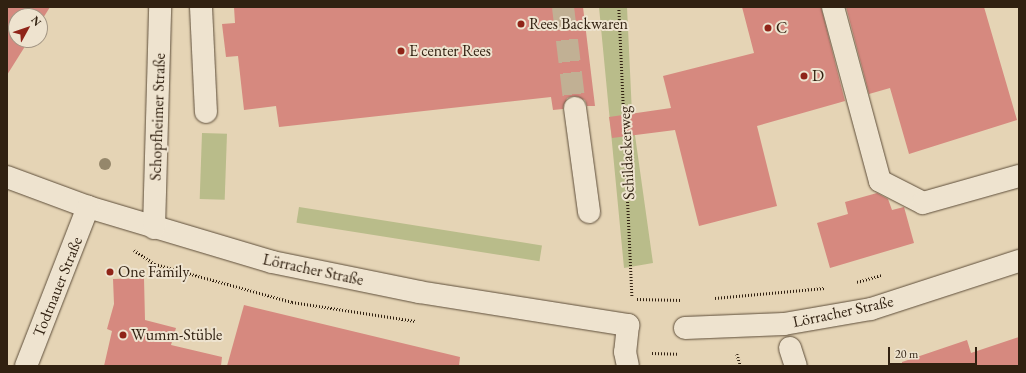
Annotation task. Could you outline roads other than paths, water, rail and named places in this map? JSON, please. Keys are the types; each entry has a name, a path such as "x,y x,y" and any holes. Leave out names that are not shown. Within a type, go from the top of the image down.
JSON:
{"street":[{"name":"Schopfheimer Straße","path":"154,228 160,7"},
{"path":"201,7 206,112"},
{"path":"833,7 880,181 923,204 1019,176"},
{"path":"575,108 589,212"},
{"name":"Lörracher Straße","path":"7,177 88,208 288,265 419,292 628,325 626,359"},
{"name":"Todtnauer Straße","path":"26,366 88,208"},
{"name":"Lörracher Straße","path":"685,328 784,324 871,309 1019,261"}],"tunnel":[{"path":"563,7 575,108"}],"place":[{"name":"Rees Backwaren","path":"521,24"},
{"name":"C","path":"768,28"},
{"name":"E center Rees","path":"401,51"},
{"name":"D","path":"804,76"},
{"name":"One Family","path":"110,272"},
{"name":"Wumm-Stüble","path":"123,335"}]}
